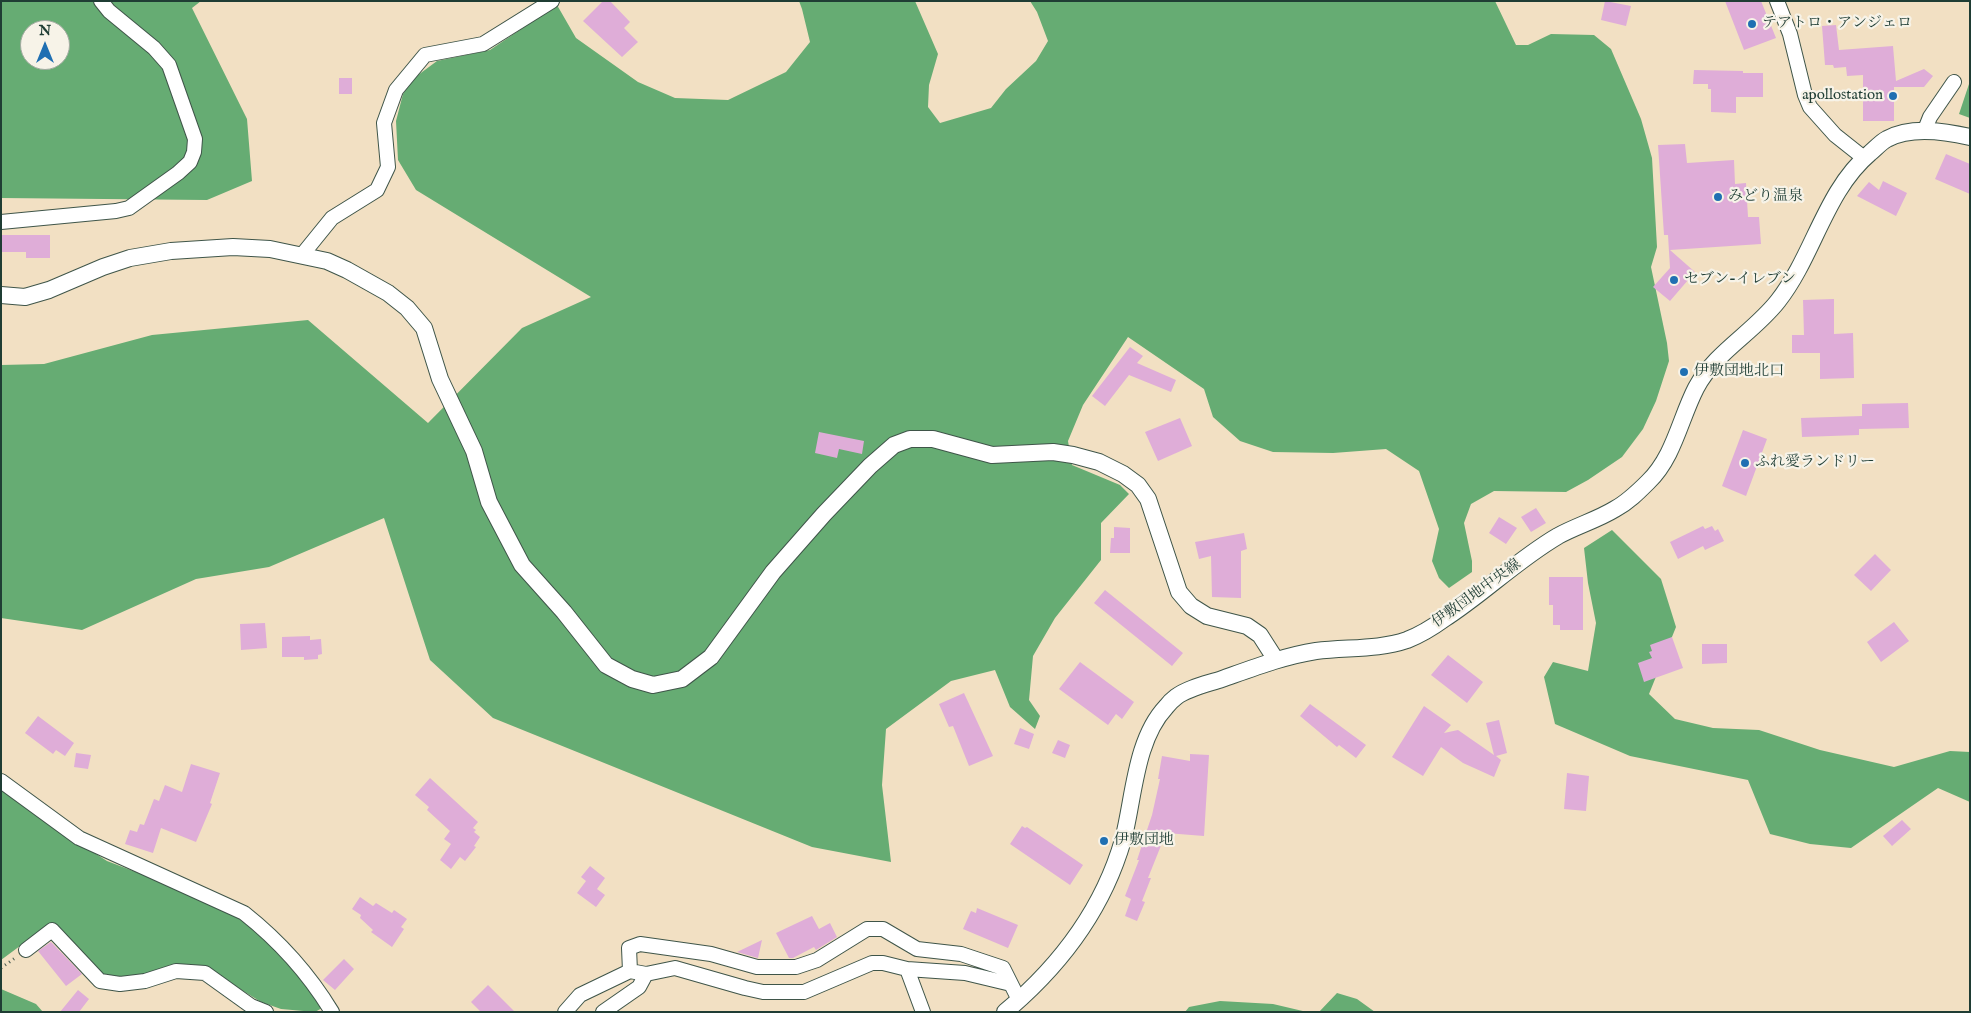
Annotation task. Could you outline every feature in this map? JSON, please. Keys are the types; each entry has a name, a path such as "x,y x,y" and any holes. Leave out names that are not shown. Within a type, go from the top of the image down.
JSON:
{"street":[{"path":"1,222 116,211 129,208 178,173 190,162 194,152 195,139 169,65 154,48 109,11 102,1"},
{"path":"302,255 332,218 377,190 388,167 384,122 396,90 426,55 483,44 552,1"},
{"path":"1777,1 1790,34 1810,108 1834,135 1864,158"},
{"path":"1924,132 1930,117 1954,82"},
{"name":"伊敷団地中央線","path":"1005,1012 1019,1000 1070,946 1099,900 1122,840 1143,748 1162,711 1176,696 1196,687 1276,660 1319,650 1383,646 1410,639 1432,628 1460,609 1529,556 1559,536 1615,510 1635,495 1652,478 1666,459 1695,390 1708,369 1723,352 1775,305 1799,269 1841,185 1864,158 1887,139 1910,132 1952,133 1970,137"},
{"path":"1,295 25,297 130,258 171,251 233,247 270,249 327,261 388,293 408,308 424,328 440,379 474,452 489,502 522,565 564,612 606,665 632,679 653,685 682,679 711,657 773,572 824,514 870,466 894,445 910,439 934,439 992,456 1053,452 1073,455 1099,462 1123,474 1138,485 1148,499 1179,592 1191,606 1207,616 1247,626 1260,635 1276,660"},
{"path":"1,781 79,838 244,913 260,925 302,969 332,1012"},
{"path":"630,972 629,948 640,944 711,954 757,968 796,967 817,960 867,929 883,929 917,949 961,954 1002,968 1019,1000"},
{"path":"26,950 52,930 100,981 120,984 145,981 176,971 205,973 251,1006 266,1012"},
{"path":"565,1012 580,995 630,972 646,974 675,968 763,992 804,992 872,963 883,963 907,970 965,973 1011,984"},
{"path":"907,970 923,1012"},
{"path":"608,1010 639,987 646,974"}],"green space":[{"path":"1,1 201,1 192,8 247,119 252,181 207,200 1,198"},
{"path":"799,1 915,1 938,54 929,85 928,107 940,123 991,108 1006,89 1036,61 1048,41 1037,12 1030,1 1495,1 1516,45 1528,45 1551,34 1594,35 1611,49 1641,119 1652,158 1657,247 1651,267 1669,361 1656,401 1643,429 1622,457 1566,492 1494,491 1471,504 1464,523 1472,561 1472,572 1449,588 1439,578 1432,561 1439,529 1419,471 1386,449 1333,453 1273,452 1240,441 1213,417 1204,389 1128,337 1083,405 1068,441 1072,465 1120,485 1129,494 1101,523 1101,560 1055,618 1033,656 1029,700 1040,716 1035,729 1010,707 995,670 951,681 886,729 882,785 891,862 812,847 493,718 430,660 384,518 269,567 196,579 82,630 1,618 1,365 44,364 152,335 308,320 428,423 522,328 591,297 416,190 398,160 396,121 403,94 414,78 437,61 490,50 557,5 576,38 638,82 675,98 728,100 786,72 810,42"},
{"path":"1970,81 1970,118 1959,114"},
{"path":"1612,530 1661,579 1676,627 1649,694 1675,719 1713,728 1759,730 1820,750 1894,767 1950,751 1970,752 1970,802 1938,788 1851,848 1810,844 1770,834 1748,780 1630,756 1555,724 1544,677 1553,662 1588,671 1596,623 1588,583 1584,548"},
{"path":"1,788 65,834 107,861 175,887 238,917 281,950 322,1008 315,1012 281,1009 261,1002 206,968 182,964 143,979 104,975 47,926 1,960"},
{"path":"1,989 36,1004 43,1012 1,1012"},
{"path":"1337,993 1357,999 1375,1012 1319,1012"},
{"path":"1220,1001 1273,1004 1307,1012 1185,1012 1189,1007"}],"building":[{"path":"603,1 610,1 630,22 624,28 638,42 622,57 583,21"},
{"path":"1605,1 1631,6 1626,26 1601,20"},
{"name":"テアトロ・アンジェロ","path":"1725,1 1761,1 1776,38 1744,50"},
{"path":"1836,25 1839,50 1893,46 1896,81 1924,69 1933,76 1924,87 1894,87 1894,121 1863,121 1863,75 1847,76 1846,67 1834,68 1833,65 1825,65 1822,26"},
{"path":"1694,70 1763,73 1763,97 1736,97 1736,113 1711,112 1711,89 1708,89 1708,84 1693,84"},
{"path":"339,78 352,78 352,94 339,94"},
{"path":"1685,144 1687,163 1734,160 1735,184 1746,183 1748,217 1759,217 1761,244 1670,250 1695,272 1670,301 1653,287 1670,268 1668,235 1664,235 1658,145"},
{"path":"1946,154 1970,164 1970,194 1935,179"},
{"path":"1883,181 1907,193 1896,216 1857,196 1869,182 1879,190"},
{"path":"1,235 50,235 50,258 26,258 26,252 1,252"},
{"path":"1834,299 1834,334 1853,333 1854,378 1820,379 1820,353 1792,353 1792,335 1804,335 1803,300"},
{"path":"1130,347 1143,356 1137,363 1176,380 1171,392 1129,375 1105,406 1092,396"},
{"path":"1908,403 1909,428 1859,429 1859,435 1802,437 1801,418 1862,416 1862,404"},
{"path":"1180,418 1192,446 1158,461 1145,432"},
{"name":"ふれ愛ランドリー","path":"1743,430 1767,439 1746,496 1722,486"},
{"path":"819,432 864,441 862,454 839,449 837,458 815,453"},
{"path":"1536,508 1546,523 1531,532 1521,517"},
{"path":"1499,517 1517,528 1506,544 1489,533"},
{"path":"1703,526 1705,529 1712,526 1715,531 1718,529 1724,541 1705,550 1703,546 1678,559 1670,542"},
{"path":"1114,527 1130,528 1130,553 1110,553 1111,538 1114,538"},
{"path":"1244,533 1247,549 1241,551 1241,598 1212,597 1211,556 1199,559 1195,542"},
{"path":"1875,554 1891,570 1871,591 1854,575"},
{"path":"1549,577 1583,577 1583,630 1560,630 1560,625 1553,625 1553,605 1549,605"},
{"path":"1105,590 1183,653 1172,666 1094,603"},
{"path":"1894,622 1909,641 1881,662 1867,642"},
{"path":"265,623 267,648 241,650 240,624"},
{"path":"310,636 310,640 321,639 322,654 318,655 318,659 304,660 304,657 282,657 282,637"},
{"path":"1672,637 1683,668 1644,682 1638,663 1652,658 1649,652 1652,651 1650,645"},
{"path":"1702,644 1727,644 1727,663 1702,664"},
{"path":"1448,655 1483,682 1467,703 1431,675"},
{"path":"1080,662 1134,702 1122,719 1116,714 1108,725 1059,689"},
{"path":"964,693 993,756 969,766 953,726 949,727 939,704"},
{"path":"1310,704 1366,745 1356,758 1339,745 1337,747 1300,716"},
{"path":"1424,706 1451,725 1444,733 1458,730 1494,755 1486,723 1499,720 1507,753 1496,756 1501,760 1494,777 1463,763 1441,747 1423,776 1392,757"},
{"path":"38,716 74,743 65,756 56,750 53,754 25,733"},
{"path":"1020,728 1034,734 1029,749 1014,744"},
{"path":"1058,740 1070,745 1065,758 1052,753"},
{"path":"76,753 91,755 88,769 74,767"},
{"path":"1190,754 1209,755 1204,836 1166,833 1148,878 1151,878 1142,901 1145,902 1137,921 1125,916 1131,899 1125,896 1139,860 1137,860 1152,815 1160,779 1158,779 1162,756 1190,761"},
{"path":"191,764 220,773 210,803 212,804 196,842 161,828 153,853 125,844 130,830 137,832 140,824 144,825 154,799 159,801 165,785 182,792"},
{"path":"1567,773 1589,776 1586,811 1564,809"},
{"path":"430,778 478,822 473,828 476,830 474,832 480,837 474,846 476,847 465,861 460,857 451,869 440,860 451,844 444,839 450,831 427,810 429,807 415,795"},
{"path":"1902,820 1911,829 1892,846 1883,836"},
{"path":"1022,826 1027,827 1083,865 1070,885 1010,844"},
{"path":"590,866 605,878 597,889 605,895 596,907 577,893 586,881 581,877"},
{"path":"360,897 373,906 376,903 392,913 394,910 407,919 401,927 404,929 392,947 371,932 373,930 360,918 361,915 352,909"},
{"path":"977,908 1018,925 1008,948 963,929 971,911 976,913"},
{"path":"812,916 819,929 830,923 837,937 816,950 814,947 793,958 789,958 776,933"},
{"path":"762,940 758,958 737,952"},
{"path":"51,942 82,974 66,986 38,951"},
{"path":"344,959 354,969 335,990 323,980"},
{"path":"488,985 515,1012 481,1012 471,1002"},
{"path":"78,990 89,999 79,1012 60,1012"}],"place":[{"name":"テアトロ・アンジェロ","path":"1752,24"},
{"name":"apollostation","path":"1893,96"},
{"name":"みどり温泉","path":"1718,197"},
{"name":"セブン-イレブン","path":"1674,280"},
{"name":"伊敷団地北口","path":"1684,372"},
{"name":"ふれ愛ランドリー","path":"1745,463"},
{"name":"伊敷団地","path":"1104,841"}]}
